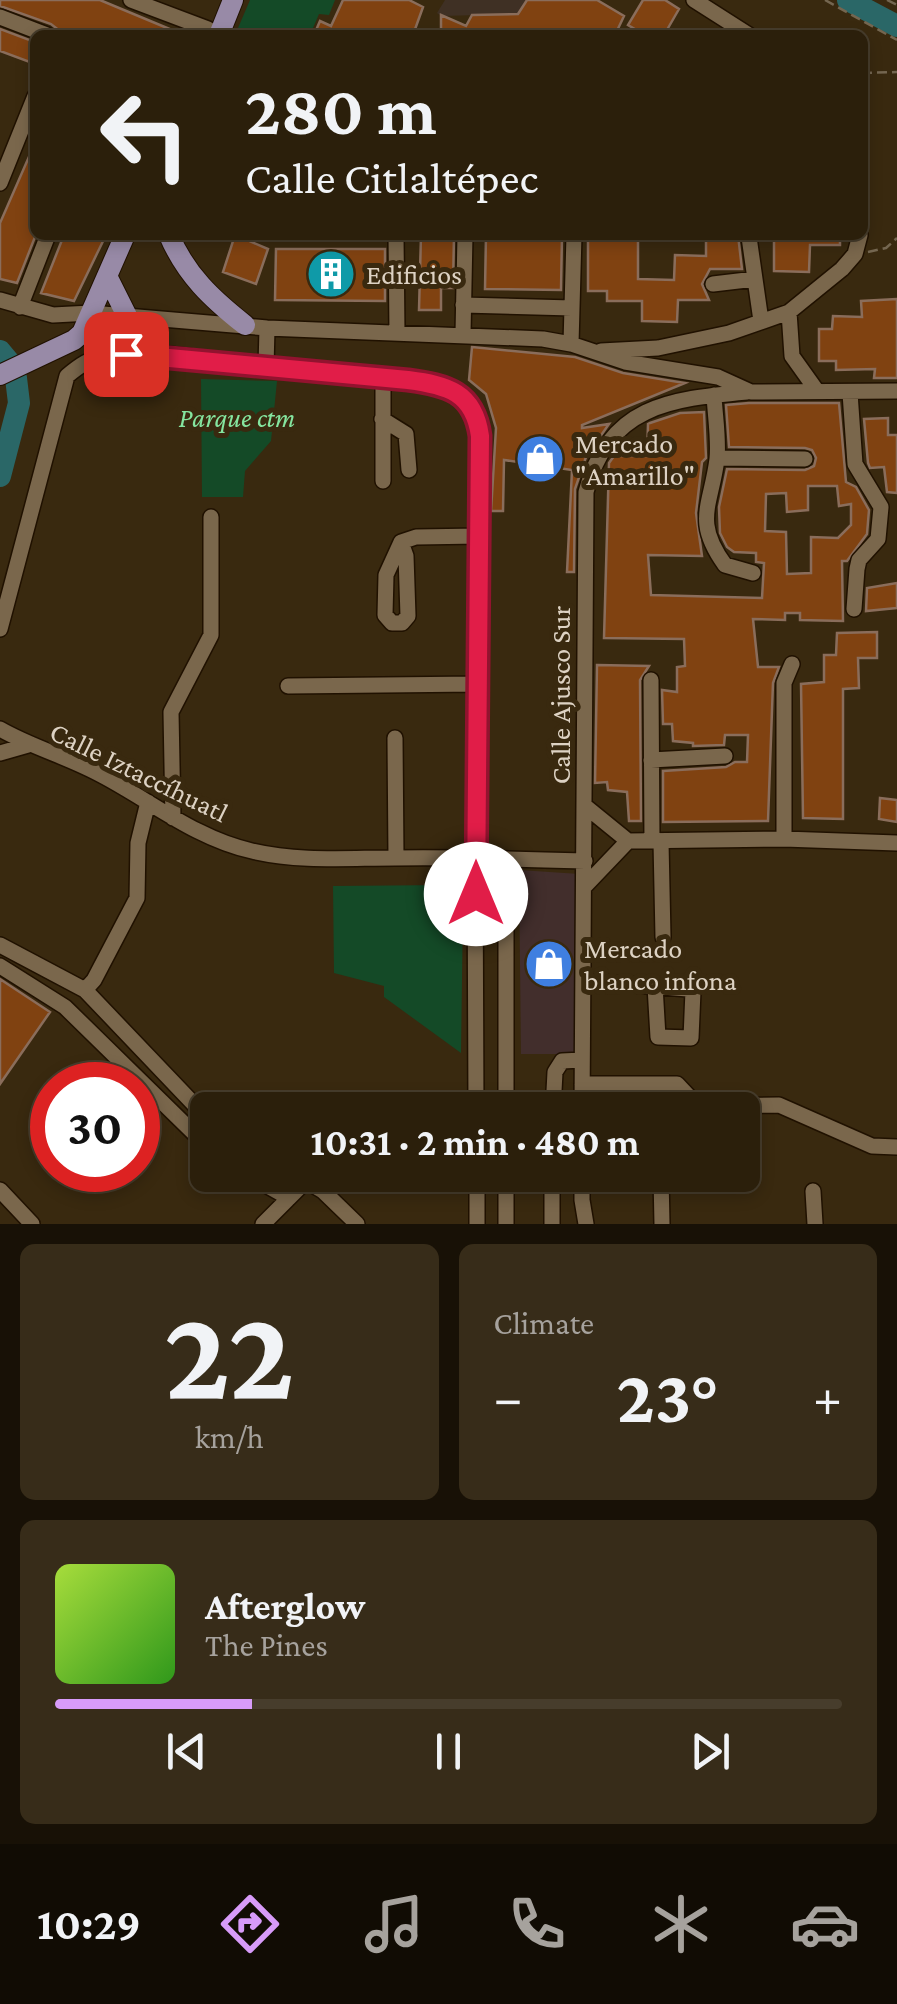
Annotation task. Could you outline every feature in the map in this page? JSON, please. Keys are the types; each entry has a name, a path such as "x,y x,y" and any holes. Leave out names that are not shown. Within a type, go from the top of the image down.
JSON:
{"main road":[{"path":"212,30 219,0"},
{"path":"213,30 233,0"},
{"path":"9,372 74,340 87,326 123,240"},
{"path":"172,240 188,272 209,296 245,325"},
{"path":"107,276 127,316"}],"street":[{"path":"131,0 204,30"},
{"path":"694,0 739,30"},
{"path":"0,17 34,30"},
{"path":"0,183 30,108"},
{"path":"20,307 46,240"},
{"path":"396,240 397,333"},
{"path":"463,334 464,240"},
{"path":"570,344 574,240"},
{"path":"749,240 761,321"},
{"path":"592,351 658,348 730,333 790,312 855,254 859,240"},
{"path":"713,284 755,279"},
{"path":"0,300 53,315 92,313 267,328 463,334 570,344 625,362 718,377 751,392"},
{"path":"463,304 572,308"},
{"path":"790,312 792,356 816,392"},
{"path":"266,366 267,328"},
{"path":"0,629 67,376 83,363 105,355 146,354 383,376 433,383 467,400 478,417 480,436 476,1092"},
{"path":"793,392 801,372"},
{"path":"383,376 383,481"},
{"name":"Calle Ajusco Sur","path":"582,1092 586,492 592,469 601,450 641,413 667,402 751,392 897,391"},
{"path":"850,392 855,464 881,507 878,539 857,569 854,609"},
{"path":"714,395 717,458 704,509 706,533 725,566 753,573"},
{"path":"382,419 406,434 409,470"},
{"path":"717,458 804,459"},
{"path":"172,818 172,712 211,635 211,516"},
{"path":"401,542 416,537 479,536"},
{"path":"784,839 784,683 792,664"},
{"path":"651,680 651,760 663,937"},
{"path":"288,686 477,684"},
{"name":"Calle Iztaccíhuatl","path":"0,730 28,745 56,752 172,818 248,851 295,859 585,861"},
{"path":"395,738 396,858"},
{"name":"Calle Iztaccíhuatl","path":"0,752 28,745"},
{"path":"651,760 725,756"},
{"path":"85,990 94,980 136,898 140,826 148,802"},
{"path":"585,806 628,841 784,839 897,843"},
{"path":"585,886 628,841"},
{"path":"506,858 506,1092"},
{"path":"0,945 85,990 190,1100"},
{"path":"0,966 65,1006 124,1062"},
{"path":"584,981 654,986"},
{"path":"141,1062 148,1056"},
{"path":"553,1092 555,1072 562,1062 582,1060"},
{"path":"582,1084 677,1084 694,1101 708,1106 779,1105 872,1146 897,1147"},
{"path":"160,1098 190,1129"},
{"path":"0,1190 32,1224"},
{"path":"814,1191 814,1224"},
{"path":"279,1192 290,1198"},
{"path":"264,1224 294,1192"},
{"path":"319,1192 358,1224"},
{"path":"477,1192 477,1224"},
{"path":"506,1192 506,1224"},
{"path":"552,1192 552,1224"},
{"path":"582,1192 586,1224"},
{"path":"661,1192 662,1224"}],"path":[{"path":"825,0 897,40"},
{"path":"888,0 897,6"},
{"path":"868,73 897,72"},
{"path":"855,254 886,248 897,238"}],"shaded area":[{"path":"445,0 527,0 518,14 441,16 437,13"},
{"name":"Mercado blanco infona","path":"519,870 580,874 577,1054 521,1054"}],"green space":[{"path":"250,0 335,0 329,15 319,14 312,30 237,30"},
{"name":"Parque ctm","path":"201,379 277,381 271,441 245,471 243,497 202,497"},
{"path":"447,885 458,893 463,908 461,1053 384,997 384,986 334,973 333,886"}],"building":[{"path":"0,0 100,0 172,30 59,30 0,6"},
{"path":"343,0 409,0 423,7 415,30 316,30 320,21 331,26"},
{"path":"527,0 597,0 624,16 617,30 441,30 441,15 466,26 472,15 518,14"},
{"path":"643,0 665,0 679,9 667,30 636,30 628,25"},
{"path":"0,29 30,40 30,62 0,51"},
{"path":"30,154 30,240 34,240 17,283 0,279 0,223"},
{"path":"62,240 104,240 74,301 41,293"},
{"path":"233,240 247,240 268,249 256,284 223,272"},
{"name":"Edificios","path":"421,240 454,240 453,288 441,288 441,310 419,310"},
{"path":"486,240 562,240 561,290 485,289"},
{"path":"588,240 638,240 638,279 674,280 675,255 706,256 706,240 739,240 742,269 710,269 702,284 709,300 678,300 677,322 642,321 642,301 607,301 607,291 588,291"},
{"path":"774,240 840,240 840,245 810,245 809,272 774,271"},
{"name":"Edificios","path":"276,249 385,249 385,301 275,300"},
{"path":"897,299 897,378 874,378 875,369 836,370 836,361 819,361 819,329 832,329 833,316 862,317 861,301"},
{"name":"Mercado \"Amarillo\"","path":"472,347 575,357 623,373 685,383 582,425 609,424 586,457 575,489 574,572 567,572 572,470 504,460 503,511 491,511 496,428 486,394 469,380"},
{"path":"839,403 846,482 856,487 869,510 867,534 847,561 842,561 843,621 800,620 800,613 785,613 785,620 753,619 758,667 779,667 773,683 768,821 663,822 663,771 747,762 748,735 725,735 724,745 693,746 673,741 672,724 663,724 662,690 677,692 677,667 685,666 684,639 604,638 609,463 614,456 647,456 648,424 680,413 704,412 706,458 702,462 696,513 702,556 648,555 651,595 762,598 764,563 756,562 756,553 734,552 720,533 719,507 727,469 805,470 814,466 816,458 812,450 805,448 729,447 726,405","holes":["808,486 837,486 839,506 851,504 851,525 838,538 811,537 811,573 787,574 786,532 765,531 766,494 786,493 787,512 808,510"]},
{"path":"888,418 888,435 897,435 897,493 887,492 884,467 870,468 868,463 864,419"},
{"path":"897,583 897,608 866,611 867,588"},
{"path":"877,632 877,658 858,658 859,688 843,689 843,819 803,818 801,684 824,682 824,655 836,655 837,633"},
{"path":"597,665 649,666 640,680 641,821 629,821 627,792 608,790 607,782 595,783"},
{"path":"880,798 897,800 897,822 879,819"},
{"path":"0,979 50,1012 0,1084"}],"waterway":[{"path":"848,0 897,26"},
{"path":"0,351 10,363"},
{"path":"0,476 19,403 16,378"}],"place":[{"name":"Edificios","path":"331,274"},
{"name":"Mercado \"Amarillo\"","path":"540,459"},
{"name":"Mercado blanco infona","path":"549,964"}],"route":[{"path":"126,354 383,376 433,383 467,400 478,417 480,436 476,894"}]}
